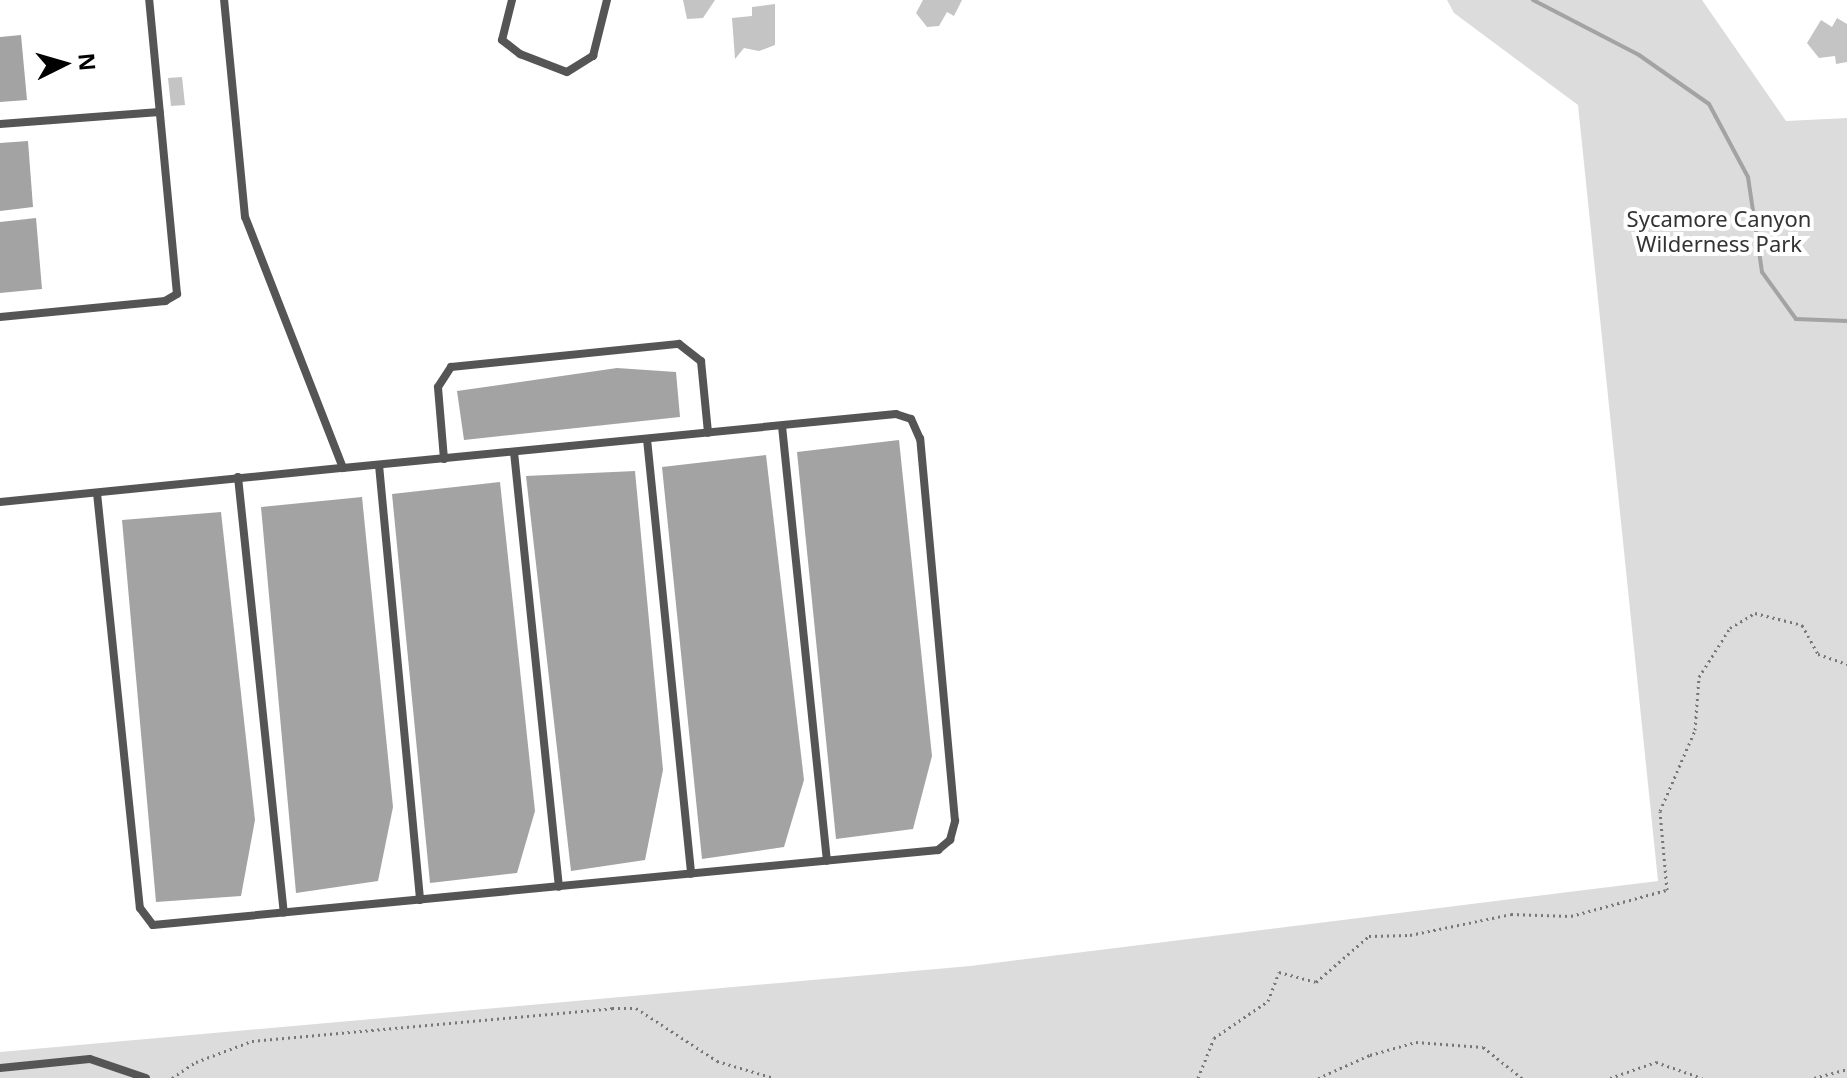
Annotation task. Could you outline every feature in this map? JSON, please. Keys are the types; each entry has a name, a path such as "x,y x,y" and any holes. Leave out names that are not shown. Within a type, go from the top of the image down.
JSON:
{"lane":[{"path":"0,317 165,301 177,294 149,0"},
{"path":"224,0 245,217 343,468"},
{"path":"512,0 502,40 520,54 567,72 593,56 607,0"},
{"path":"0,124 160,112"},
{"path":"444,459 438,387 451,367 664,345 679,344 701,361 708,433"},
{"path":"0,502 896,414 915,422 920,439 954,830 938,850 153,925 140,908 97,493"},
{"path":"782,426 827,861"},
{"path":"647,439 691,874"},
{"path":"514,452 559,887"},
{"path":"379,465 420,900"},
{"path":"238,477 284,913"},
{"path":"0,1068 90,1059 146,1078"}],"path":[{"path":"1198,1078 1214,1038 1268,1001 1279,972 1316,982 1369,936 1410,935 1511,914 1571,916 1667,890 1660,811 1695,730 1699,677 1730,628 1755,613 1802,625 1818,654 1847,664"},
{"path":"172,1078 196,1062 252,1041 636,1008 717,1061 774,1078"},
{"path":"1318,1078 1370,1055 1416,1042 1483,1047 1522,1078"},
{"path":"1610,1078 1656,1062 1702,1078"},
{"path":"1814,1078 1847,1069"}],"green space":[{"name":"Sycamore Canyon Wilderness Park","path":"1447,0 1702,0 1786,121 1847,118 1847,1078 0,1078 0,1052 970,966 1658,881 1578,105 1454,13"}],"shaded area":[{"path":"21,35 27,100 0,102 0,37"},
{"path":"28,141 33,207 0,211 0,143"},
{"path":"36,218 42,289 0,293 0,222"},
{"path":"617,368 676,372 680,417 464,440 457,391"},
{"path":"899,440 932,756 913,829 836,839 797,452"},
{"path":"766,455 804,780 784,847 702,859 662,467"},
{"path":"635,471 663,770 645,860 571,871 526,476"},
{"path":"500,482 535,811 517,873 430,883 392,494"},
{"path":"362,497 393,807 378,881 296,893 261,507"},
{"path":"221,512 255,820 241,896 156,902 122,520"}],"building":[{"path":"683,0 715,0 703,18 687,19"},
{"path":"923,0 962,0 954,16 947,12 939,26 927,27 916,13"},
{"path":"775,4 775,45 759,51 744,48 735,59 732,18 752,16 752,7"},
{"path":"1837,18 1847,24 1847,62 1836,64 1835,56 1819,58 1807,43 1821,20 1832,27"},
{"path":"182,77 185,105 171,106 168,78"}],"waterway":[{"path":"1533,0 1639,55 1709,104 1748,177 1762,272 1796,319 1847,321"}]}
